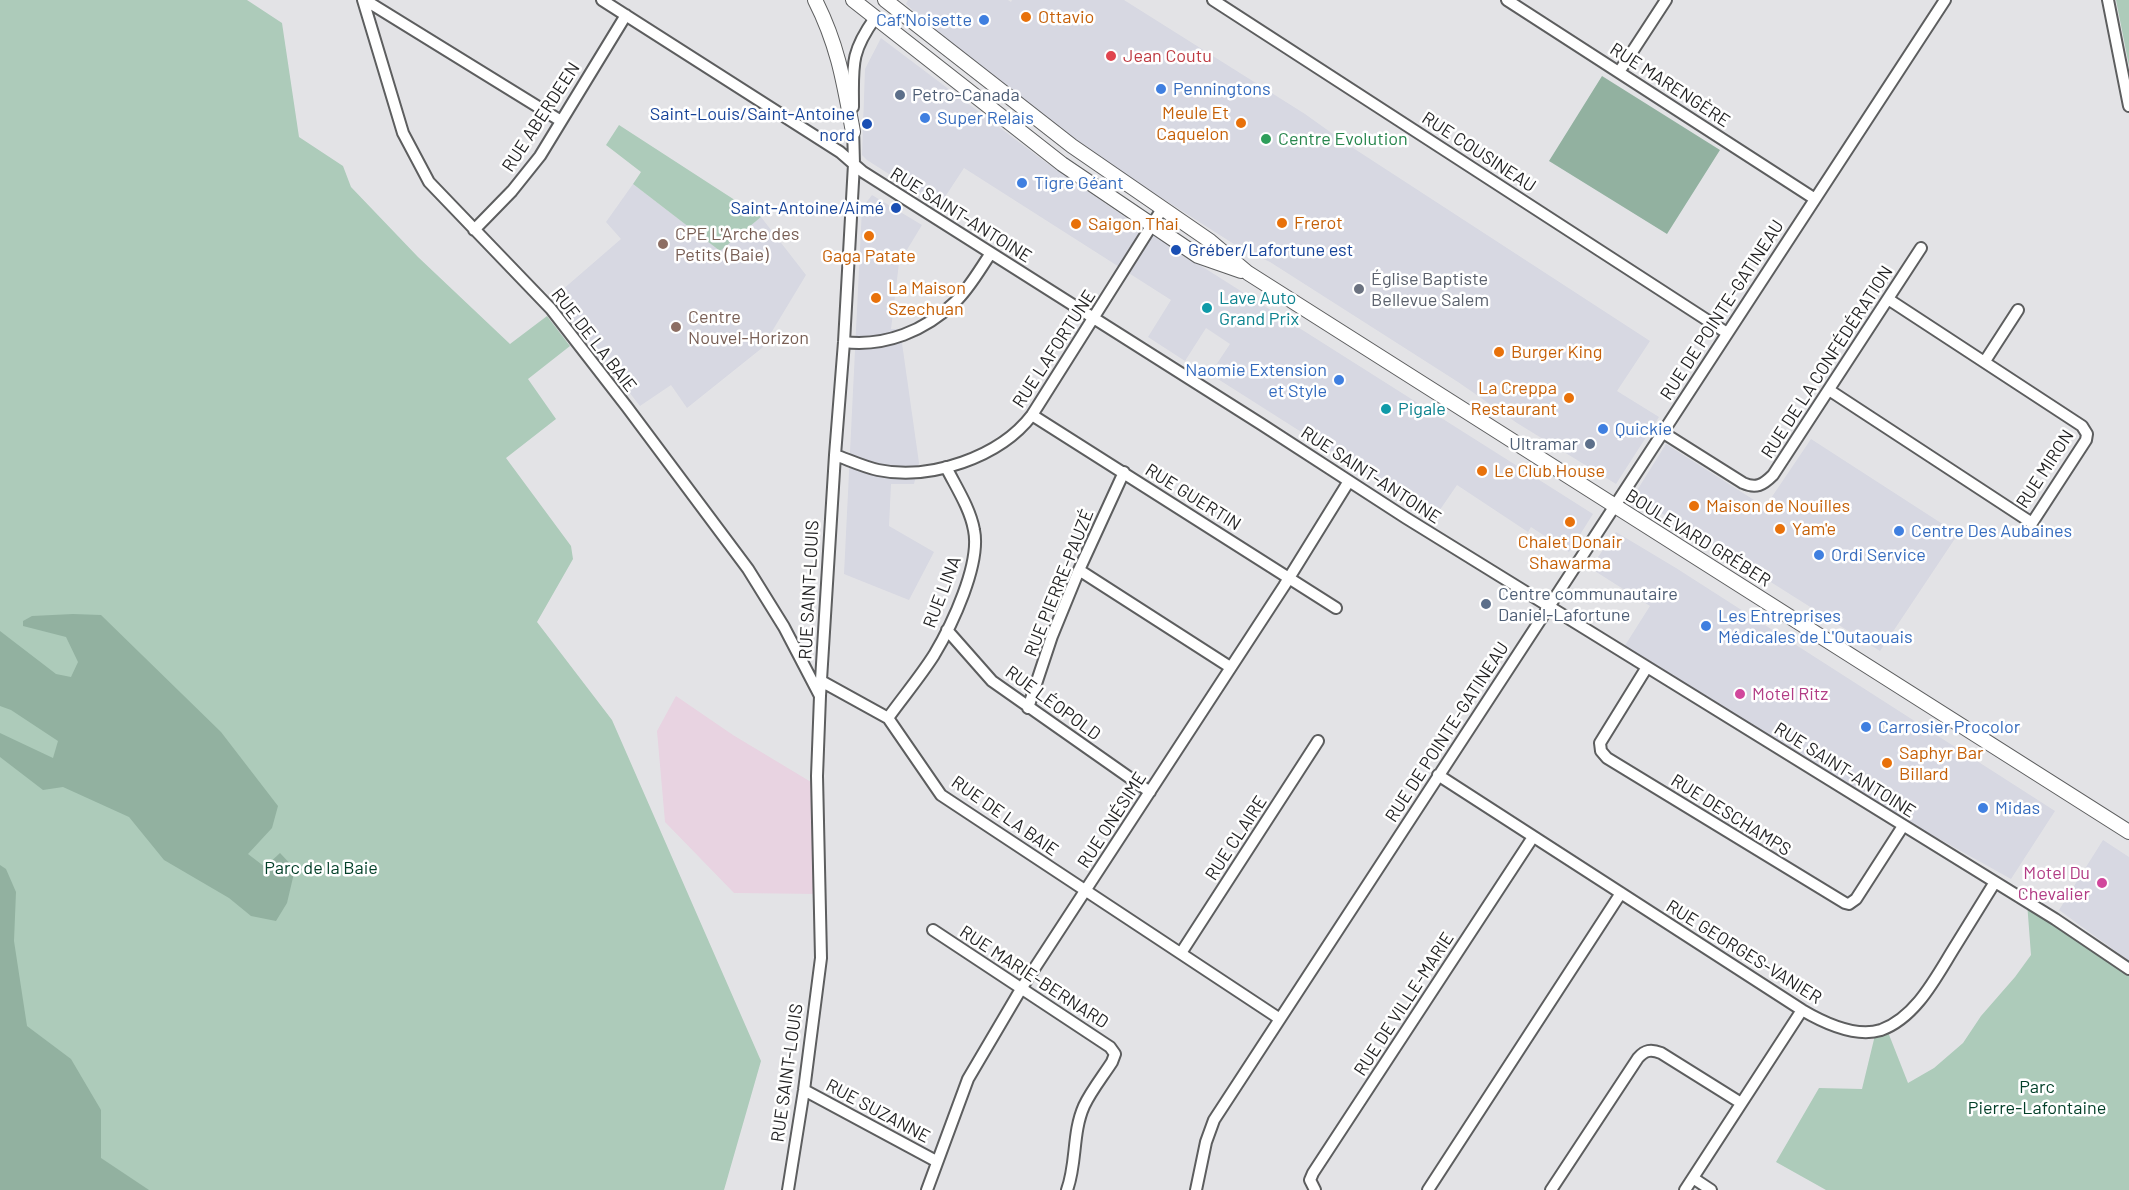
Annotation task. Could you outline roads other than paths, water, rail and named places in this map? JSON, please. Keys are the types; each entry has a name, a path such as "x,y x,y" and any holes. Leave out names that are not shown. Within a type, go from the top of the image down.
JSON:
{"main road":[{"path":"815,0 838,54 853,132"},
{"name":"BOULEVARD GRÉBER","path":"853,0 1062,164 1198,256 1248,273"},
{"name":"BOULEVARD GRÉBER","path":"886,0 1072,146 1210,241 1248,273 2129,832"},
{"name":"RUE SAINT-LOUIS","path":"875,18 886,0"}],"street":[{"path":"364,0 561,121"},
{"name":"RUE DE LA BAIE","path":"364,0 403,133 429,183 551,309 717,526 748,569 778,617 820,696"},
{"name":"RUE SAINT-ANTOINE","path":"602,0 840,152 863,172 1093,319 1549,606 2055,919 2129,969"},
{"name":"RUE COUSINEAU","path":"1214,0 1727,333"},
{"name":"RUE MARENGÈRE","path":"1507,0 1815,199"},
{"path":"1619,72 1666,0"},
{"name":"RUE DE POINTE-GATINEAU","path":"1196,1190 1206,1142 1214,1120 1944,0"},
{"path":"2109,0 2129,106"},
{"name":"RUE ABERDEEN","path":"474,230 512,191 540,156 626,15"},
{"name":"RUE SAINT-LOUIS","path":"788,1190 804,1090 820,958 817,786 820,696 854,164 853,74 855,55 862,38 875,18"},
{"name":"RUE LAFORTUNE","path":"835,455 879,470 912,471 946,467 983,454 1006,441 1024,426 1032,415 1162,209"},
{"name":"RUE DE LA CONFÉDÉRATION","path":"1662,432 1750,487 1759,486 1773,475 1921,248"},
{"path":"844,342 857,344 892,340 921,327 955,302 991,253"},
{"name":"RUE MIRON","path":"1829,390 2032,523 2086,440 2087,434 2082,426 1888,299"},
{"path":"1985,361 2018,310"},
{"name":"RUE GUERTIN","path":"1032,415 1336,608"},
{"name":"RUE LINA","path":"888,718 934,654 947,630 966,587 976,547 974,528 946,467"},
{"name":"RUE PIERRE-PAUZÉ","path":"1028,708 1052,636 1079,570 1124,472"},
{"name":"RUE ONÉSIME","path":"927,1190 968,1079 1021,989 1289,578 1349,481"},
{"path":"1079,570 1230,667"},
{"name":"RUE LÉOPOLD","path":"947,630 992,681 1150,792"},
{"name":"RUE DESCHAMPS","path":"1647,667 1600,743 1600,751 1607,758 1849,904 1856,899 1903,826"},
{"name":"RUE DE LA BAIE","path":"821,681 888,718 941,795 1280,1019"},
{"name":"RUE CLAIRE","path":"1181,953 1318,741"},
{"name":"RUE GEORGES-VANIER","path":"1438,775 1802,1010 1830,1025 1858,1031 1880,1030 1897,1022 1917,1003 1995,882"},
{"name":"RUE DE VILLE-MARIE","path":"1315,1190 1310,1180 1313,1173 1533,837"},
{"path":"1428,1190 1621,893"},
{"name":"RUE MARIE-BERNARD","path":"933,930 1110,1047 1115,1054 1083,1107 1075,1140 1073,1175 1067,1190"},
{"path":"1685,1190 1802,1010"},
{"path":"1551,1190 1638,1058 1649,1050 1661,1053 1742,1103"},
{"name":"RUE SUZANNE","path":"804,1090 936,1161"},
{"path":"1693,1178 1711,1190"}],"place":[{"name":"Ottavio","path":"1026,17"},
{"name":"Caf'Noisette","path":"984,20"},
{"name":"Jean Coutu","path":"1111,56"},
{"name":"Penningtons","path":"1161,89"},
{"name":"Petro-Canada","path":"900,95"},
{"name":"Super Relais","path":"925,118"},
{"name":"Meule Et Caquelon","path":"1241,123"},
{"name":"Saint-Louis/Saint-Antoine nord","path":"867,124"},
{"name":"Centre Evolution","path":"1266,139"},
{"name":"Tigre Géant","path":"1022,183"},
{"name":"Saint-Antoine/Aimé","path":"896,208"},
{"name":"Frerot","path":"1282,223"},
{"name":"Saigon Thai","path":"1076,224"},
{"name":"Gaga Patate","path":"869,236"},
{"name":"CPE L'Arche des Petits (Baie)","path":"663,244"},
{"name":"Gréber/Lafortune est","path":"1176,250"},
{"name":"Église Baptiste Bellevue Salem","path":"1359,289"},
{"name":"La Maison Szechuan","path":"876,298"},
{"name":"Lave Auto Grand Prix","path":"1207,308"},
{"name":"Centre Nouvel-Horizon","path":"676,327"},
{"name":"Burger King","path":"1499,352"},
{"name":"Naomie Extension et Style","path":"1339,380"},
{"name":"La Creppa Restaurant","path":"1569,398"},
{"name":"Pigale","path":"1386,409"},
{"name":"Quickie","path":"1603,429"},
{"name":"Ultramar","path":"1590,444"},
{"name":"Le Club House","path":"1482,471"},
{"name":"Maison de Nouilles","path":"1694,506"},
{"name":"Chalet Donair Shawarma","path":"1570,522"},
{"name":"Yam'e","path":"1780,529"},
{"name":"Centre Des Aubaines","path":"1899,531"},
{"name":"Ordi Service","path":"1819,555"},
{"name":"Centre communautaire Daniel-Lafortune","path":"1486,604"},
{"name":"Les Entreprises Médicales de L'Outaouais","path":"1706,626"},
{"name":"Motel Ritz","path":"1740,694"},
{"name":"Carrosier Procolor","path":"1866,727"},
{"name":"Saphyr Bar Billard","path":"1887,763"},
{"name":"Midas","path":"1983,808"},
{"name":"Motel Du Chevalier","path":"2102,883"}],"park label":[{"name":"Parc de la Baie","path":"321,868"},
{"name":"Parc Pierre-Lafontaine","path":"2037,1097"}]}
